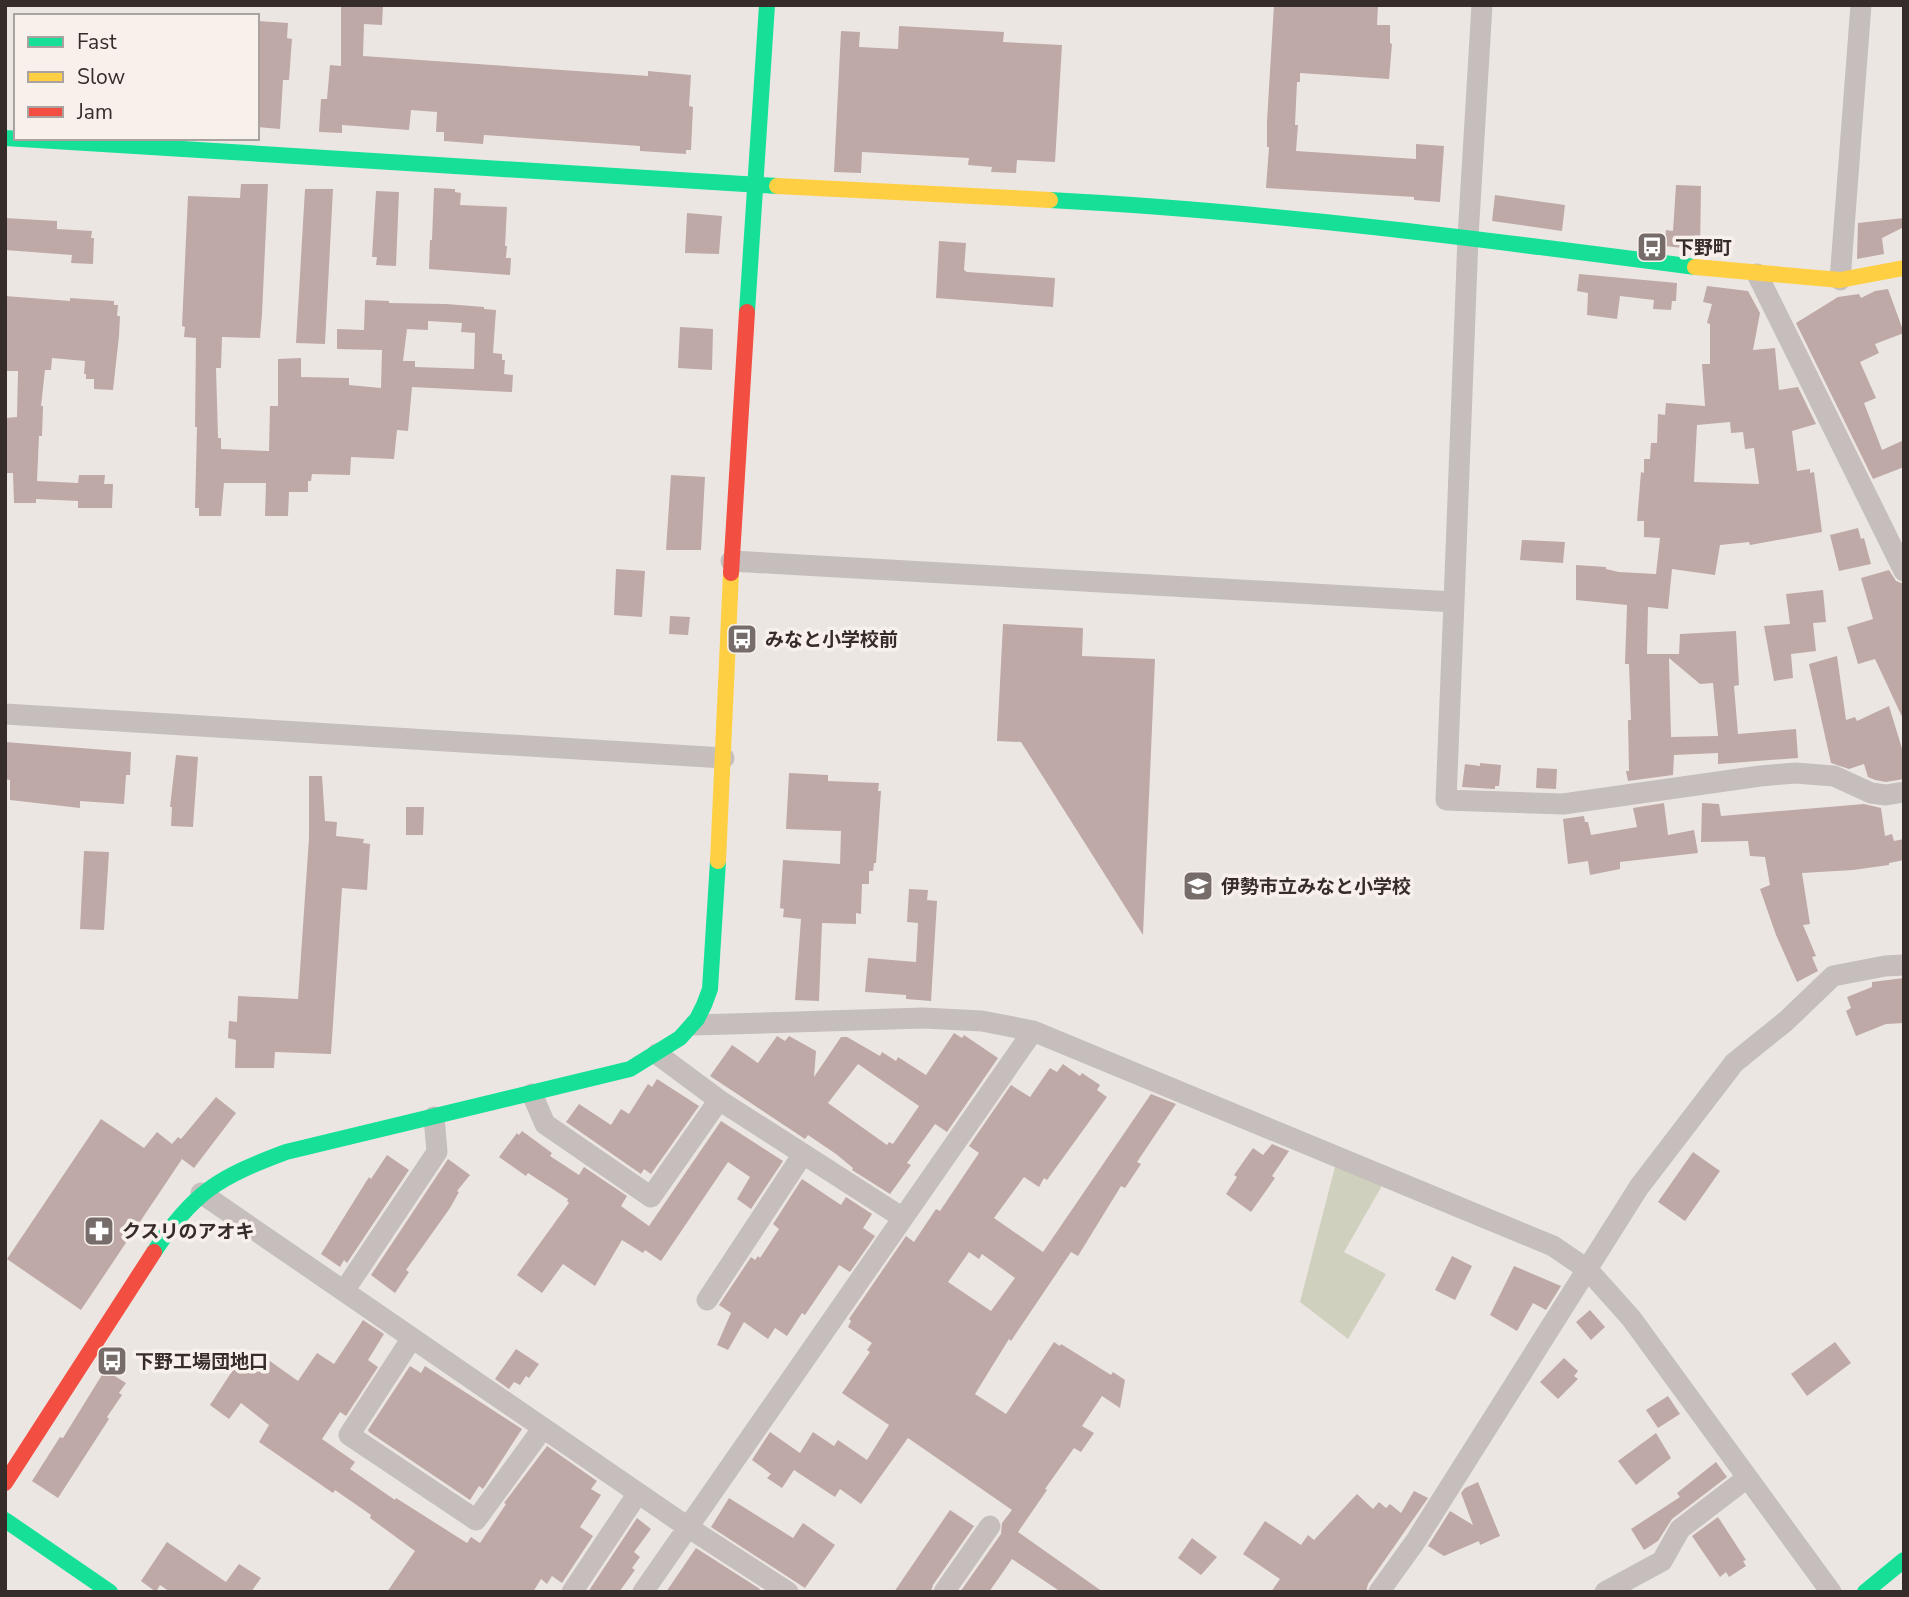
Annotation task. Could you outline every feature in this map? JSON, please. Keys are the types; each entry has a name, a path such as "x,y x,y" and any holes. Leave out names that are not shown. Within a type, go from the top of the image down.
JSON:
{"street":[{"path":"5,1483 174,1221 186,1205 234,1171 286,1152 630,1069 678,1040 695,1025 710,989 724,758 731,561 767,5"},
{"path":"1482,5 1468,237 1446,800 1563,804 1795,773 1834,776 1871,793 1886,795 1904,792"},
{"path":"1840,280 1861,5"},
{"path":"37,140 755,185 1124,204 1468,237 1757,274 1840,280 1904,268"},
{"path":"1757,274 1904,571"},
{"path":"731,561 1454,602"},
{"path":"5,714 724,758"},
{"path":"1379,1592 1415,1542 1639,1187 1734,1063 1786,1021 1833,976 1904,965"},
{"path":"695,1025 923,1018 982,1021 1033,1031 1553,1246 1588,1269 1632,1318 1831,1592"},
{"path":"643,1592 686,1526 1033,1031"},
{"path":"657,1054 719,1100 903,1218"},
{"path":"532,1094 545,1124 651,1197 719,1100"},
{"path":"344,1291 437,1152 433,1117"},
{"path":"707,1300 803,1154"},
{"path":"201,1193 686,1526 788,1592"},
{"path":"412,1338 349,1435 476,1520 543,1428"},
{"path":"1605,1592 1662,1561 1680,1529 1747,1478"},
{"path":"572,1592 638,1493"},
{"path":"5,1520 110,1592"},
{"path":"944,1592 990,1526"},
{"path":"1865,1592 1904,1560"}],"green space":[{"path":"1335,1167 1383,1184 1344,1252 1386,1274 1348,1339 1300,1302"}],"building":[{"path":"341,5 383,5 382,25 364,24 363,56 648,76 648,71 691,75 691,150 686,150 686,154 640,151 640,146 484,135 483,144 444,141 444,132 436,132 437,112 411,110 409,130 342,125 342,133 319,132 321,99 327,99 330,65 341,66"},
{"path":"1274,5 1378,5 1377,25 1390,25 1392,44 1389,79 1300,73 1300,82 1297,82 1296,151 1416,159 1416,144 1444,146 1440,202 1414,200 1414,197 1266,188"},
{"path":"259,21 288,23 287,38 292,39 289,80 283,80 280,129 259,127"},
{"path":"899,26 1004,32 1003,42 1062,45 1055,162 1017,160 1016,173 991,172 992,167 968,165 969,158 862,152 861,173 834,172 841,31 860,32 859,47 898,49"},
{"path":"241,184 268,184 260,338 222,337 221,368 216,368 218,438 221,438 221,449 269,451 270,406 278,406 278,359 301,358 301,377 349,378 349,385 381,388 382,350 337,349 337,329 364,330 365,300 446,304 496,310 493,353 502,354 502,360 505,360 504,374 513,375 512,392 412,387 408,431 397,430 394,459 351,457 350,475 312,474 311,481 308,481 308,492 289,492 288,516 265,516 266,483 224,483 221,516 199,516 199,508 195,508 196,338 184,337 185,327 182,326 188,196 240,198","holes":["428,321 462,323 461,332 475,333 474,369 415,367 415,361 403,361 407,329 428,330"]},
{"path":"1676,185 1701,186 1700,250 1665,246 1666,230 1673,231"},
{"path":"434,188 455,189 455,192 461,193 460,205 507,207 505,246 506,258 511,258 510,275 429,269"},
{"path":"305,189 333,189 325,344 296,343"},
{"path":"376,191 399,192 396,266 376,265 377,257 372,257"},
{"path":"1495,195 1565,205 1562,231 1492,221"},
{"path":"687,213 722,216 719,254 685,253"},
{"path":"5,218 57,221 57,229 92,231 93,264 71,263 72,255 5,250"},
{"path":"1904,218 1904,227 1882,238 1884,254 1857,259 1858,223"},
{"path":"939,241 966,243 964,270 967,272 1055,278 1053,307 936,298"},
{"path":"1579,274 1677,283 1676,301 1672,301 1671,310 1653,309 1654,300 1620,296 1617,319 1587,315 1588,293 1577,291"},
{"path":"1707,286 1748,291 1760,313 1753,350 1775,348 1779,390 1798,387 1816,424 1792,431 1797,471 1810,469 1810,473 1814,472 1822,532 1750,545 1749,542 1720,545 1715,575 1672,569 1668,609 1648,607 1647,654 1679,654 1680,634 1736,631 1739,685 1734,686 1738,734 1796,729 1798,758 1718,764 1718,753 1674,755 1673,775 1628,781 1628,720 1631,720 1629,664 1625,664 1627,605 1576,600 1576,565 1606,567 1619,572 1656,574 1660,538 1644,537 1644,521 1637,521 1641,472 1644,473 1644,459 1650,459 1651,443 1657,443 1658,414 1665,415 1666,403 1705,406 1702,364 1710,364 1710,324 1707,323 1712,304 1703,302","holes":["1730,422 1731,433 1743,432 1745,449 1754,448 1759,484 1694,482 1697,425","1669,658 1700,684 1713,683 1718,736 1671,737"]},
{"path":"1888,289 1904,333 1875,344 1879,353 1860,362 1876,398 1864,403 1882,450 1904,440 1904,467 1873,479 1796,323 1838,297 1859,294 1861,298 1875,291"},
{"path":"5,296 114,301 114,305 118,305 119,336 113,390 94,389 94,379 86,379 84,374 85,361 52,358 51,370 45,370 37,481 78,483 79,475 105,475 104,484 113,484 112,508 78,508 78,501 36,499 36,503 14,503 13,473 5,473 5,418 17,417 18,371 5,371"},
{"path":"680,327 713,329 712,370 678,368"},
{"path":"671,475 705,477 701,550 666,550"},
{"path":"1858,528 1861,539 1864,538 1871,564 1839,571 1830,535"},
{"path":"1522,540 1565,542 1563,563 1520,560"},
{"path":"616,569 645,571 642,617 614,615"},
{"path":"1889,570 1896,581 1904,584 1904,721 1875,659 1858,664 1847,627 1873,619 1861,578"},
{"path":"1823,590 1826,622 1813,623 1816,651 1791,654 1793,678 1774,681 1764,626 1790,624 1786,594"},
{"path":"670,616 690,617 688,635 669,634"},
{"path":"1003,624 1083,628 1082,656 1155,659 1143,935 1021,742 997,741"},
{"path":"1837,656 1846,720 1855,717 1857,721 1889,706 1904,755 1904,779 1886,782 1875,780 1868,777 1864,764 1849,769 1831,763 1809,664"},
{"path":"5,742 131,752 124,804 80,801 80,808 10,800 10,780 5,779"},
{"path":"176,755 198,757 193,827 171,826 170,807"},
{"path":"1480,763 1501,765 1499,786 1495,786 1495,789 1462,787 1465,764 1480,766"},
{"path":"1537,768 1557,769 1556,789 1536,788"},
{"path":"789,773 828,775 828,781 879,783 878,791 881,791 876,863 873,871 869,871 869,884 862,884 861,914 856,913 856,924 822,923 819,1001 795,1000 801,919 783,917 784,909 780,908 783,860 840,864 841,831 786,829"},
{"path":"309,776 322,776 325,821 337,822 336,836 364,839 363,843 370,844 367,890 342,888 331,1054 275,1052 274,1068 235,1068 236,1040 228,1038 229,1021 237,1022 238,996 298,999 309,838"},
{"path":"1664,803 1668,835 1694,830 1698,853 1620,862 1620,869 1590,875 1588,861 1568,864 1563,819 1584,816 1591,835 1637,827 1633,808"},
{"path":"1702,803 1719,804 1721,816 1864,804 1881,808 1885,836 1892,834 1894,841 1904,839 1904,860 1853,870 1802,873 1810,924 1803,925 1816,956 1812,957 1818,971 1797,982 1776,935 1760,889 1770,885 1765,857 1750,856 1748,841 1701,842"},
{"path":"406,807 424,807 423,835 406,835"},
{"path":"84,851 109,852 104,930 80,929"},
{"path":"909,889 928,890 927,900 937,901 931,1001 906,999 906,995 865,992 868,958 916,962 918,923 907,922"},
{"path":"1904,978 1904,1023 1886,1024 1856,1036 1846,1011 1851,1008 1847,997 1872,987 1872,982"},
{"path":"954,1033 962,1038 964,1035 998,1058 947,1132 935,1124 907,1163 911,1165 890,1194 852,1170 853,1168 836,1154 808,1135 805,1139 710,1076 732,1045 758,1063 777,1036 785,1041 789,1036 816,1051 814,1077 841,1037 847,1037 880,1056 882,1052 896,1061 898,1057 926,1075","holes":["858,1064 919,1106 893,1144 889,1142 887,1145 828,1103"]},
{"path":"1063,1064 1080,1076 1082,1073 1100,1085 1097,1090 1107,1097 1047,1180 1044,1178 1039,1187 1024,1177 994,1218 1043,1252 1151,1094 1176,1104 1137,1162 1141,1164 1125,1188 1121,1186 1078,1256 1071,1252 1011,1341 1009,1339 975,1394 1006,1414 1054,1342 1111,1375 1113,1372 1125,1380 1120,1408 1102,1396 1082,1426 1094,1433 1081,1452 1074,1448 1018,1532 1103,1592 1061,1592 1012,1559 989,1592 960,1592 1001,1534 1002,1523 1012,1510 908,1438 861,1504 840,1489 835,1497 794,1470 782,1488 767,1478 771,1474 752,1460 770,1432 800,1453 813,1432 834,1446 838,1440 867,1460 889,1425 842,1393 870,1352 867,1350 872,1343 848,1327 851,1321 849,1319 906,1236 914,1242 936,1209 940,1211 979,1153 969,1146 1011,1085 1030,1097 1050,1068 1057,1072","holes":["969,1252 979,1259 982,1254 1015,1278 991,1311 948,1282"]},
{"path":"657,1079 699,1106 651,1174 644,1169 641,1174 566,1122 579,1104 611,1125 621,1109 629,1114 648,1084 652,1087"},
{"path":"216,1097 236,1113 194,1168 182,1159 81,1310 7,1259 101,1119 144,1148 157,1132 172,1144 178,1137 181,1139"},
{"path":"721,1121 783,1161 751,1209 737,1199 750,1177 728,1162 661,1261 622,1240 595,1286 563,1264 542,1293 517,1275 569,1203 568,1199 528,1173 526,1176 499,1157 517,1133 519,1135 522,1131 552,1153 550,1156 579,1175 584,1167 627,1196 621,1206 649,1226"},
{"path":"1272,1144 1289,1151 1272,1176 1275,1178 1251,1212 1226,1194 1237,1177 1234,1175 1253,1148 1263,1155"},
{"path":"1693,1152 1720,1171 1685,1221 1658,1202"},
{"path":"387,1155 409,1170 347,1263 344,1260 340,1267 321,1254 369,1177 371,1179"},
{"path":"448,1159 470,1175 406,1270 409,1272 395,1293 371,1275"},
{"path":"802,1179 841,1205 846,1197 872,1214 863,1228 875,1236 850,1272 839,1265 805,1315 802,1313 787,1336 775,1328 768,1339 744,1322 728,1350 717,1345 731,1313 719,1305 751,1257 755,1260 758,1256 760,1258 779,1229 773,1224"},
{"path":"1452,1256 1472,1266 1455,1300 1435,1290"},
{"path":"1514,1266 1561,1286 1546,1310 1533,1303 1517,1331 1490,1315"},
{"path":"1590,1310 1605,1327 1591,1340 1576,1322"},
{"path":"363,1320 384,1334 368,1360 378,1367 346,1416 340,1412 322,1439 355,1462 350,1469 395,1500 396,1498 467,1543 471,1537 480,1543 506,1504 504,1503 547,1446 597,1481 591,1489 601,1495 580,1527 593,1536 562,1583 552,1576 547,1584 541,1579 533,1592 387,1592 415,1551 370,1518 371,1515 335,1490 333,1493 259,1442 269,1425 241,1403 229,1419 210,1405 242,1356 260,1367 267,1359 298,1381 317,1353 334,1364"},
{"path":"1835,1342 1851,1363 1807,1396 1791,1374"},
{"path":"516,1349 539,1364 529,1378 526,1376 520,1385 514,1382 509,1389 495,1379"},
{"path":"1564,1358 1578,1371 1574,1376 1578,1379 1558,1399 1540,1382"},
{"path":"410,1366 421,1373 425,1366 522,1429 483,1489 479,1486 470,1500 368,1430"},
{"path":"105,1370 126,1383 119,1393 122,1395 58,1498 32,1481 60,1437 63,1438"},
{"path":"1668,1396 1680,1414 1658,1428 1646,1410"},
{"path":"1656,1433 1671,1458 1636,1485 1618,1461"},
{"path":"1716,1462 1727,1477 1672,1519 1658,1541 1644,1550 1631,1529 1680,1497 1677,1493"},
{"path":"1478,1482 1500,1536 1480,1545 1479,1541 1444,1556 1428,1546 1450,1511 1473,1525 1461,1493"},
{"path":"1414,1491 1428,1498 1368,1584 1366,1592 1271,1592 1280,1579 1243,1554 1265,1521 1301,1545 1308,1535 1314,1540 1357,1494 1373,1509 1379,1502 1386,1508 1390,1504 1401,1513"},
{"path":"729,1498 793,1538 803,1523 835,1545 805,1588 711,1527"},
{"path":"950,1510 974,1526 933,1585 931,1592 894,1592"},
{"path":"1718,1517 1746,1560 1743,1561 1746,1566 1729,1577 1726,1572 1720,1577 1692,1536"},
{"path":"637,1518 651,1529 634,1552 640,1557 632,1568 635,1570 619,1592 588,1592"},
{"path":"1192,1538 1217,1557 1201,1575 1178,1558"},
{"path":"167,1542 226,1582 239,1564 261,1578 251,1592 170,1592 160,1585 156,1592 141,1581"},
{"path":"696,1548 760,1589 758,1592 666,1592"}],"traffic: fast":[{"path":"747,312 767,5"},
{"path":"5,138 14,139"},
{"path":"37,140 777,186"},
{"path":"1050,200 1293,219 1454,236 1695,267"},
{"path":"154,1252 195,1201 225,1179 263,1161 286,1152 630,1069 680,1038 697,1019 710,989 718,861"},
{"path":"5,1520 110,1592"},
{"path":"1865,1592 1904,1560"}],"traffic: slow":[{"path":"777,186 1050,200"},
{"path":"1695,267 1840,280 1904,268"},
{"path":"718,861 731,573"}],"traffic: jam":[{"path":"731,573 747,312"},
{"path":"5,1483 154,1252"}],"place":[{"name":"下野町","path":"1652,247"},
{"name":"みなと小学校前","path":"742,639"},
{"name":"伊勢市立みなと小学校","path":"1198,886"},
{"name":"クスリのアオキ","path":"99,1231"},
{"name":"下野工場団地口","path":"112,1361"}]}
